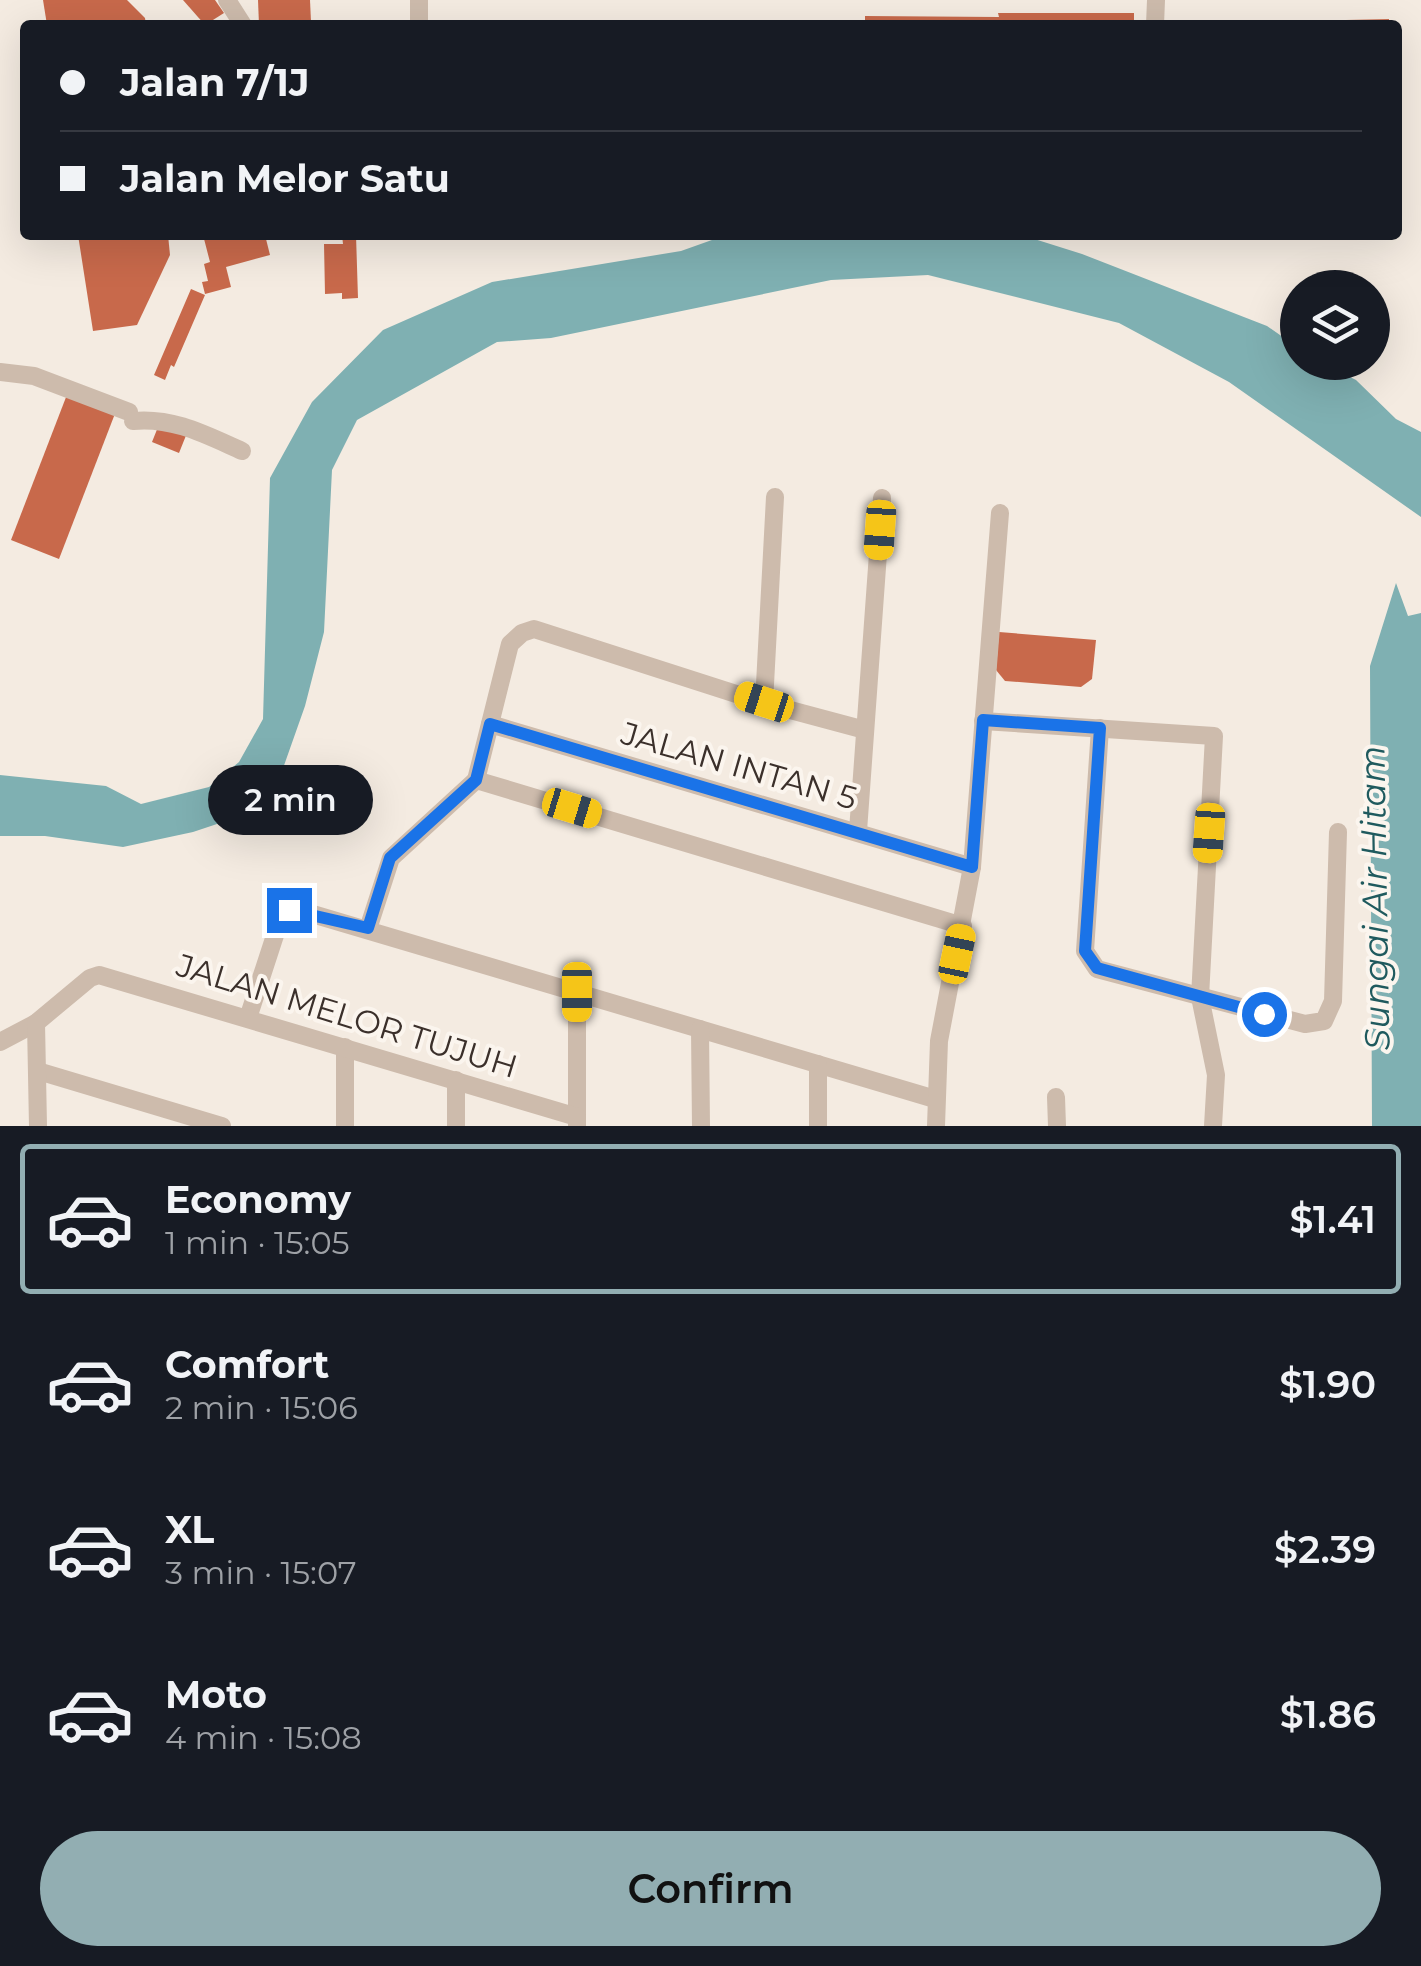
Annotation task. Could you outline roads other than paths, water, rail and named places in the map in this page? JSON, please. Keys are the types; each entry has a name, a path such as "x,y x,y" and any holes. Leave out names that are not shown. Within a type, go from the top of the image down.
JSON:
{"street":[{"path":"0,372 34,376 131,416 188,427 242,450"},
{"path":"764,702 775,497"},
{"path":"858,831 882,498"},
{"path":"936,1126 939,1041 972,867 1000,513"},
{"path":"368,928 390,858 476,780 510,644 522,633 534,630 865,730"},
{"path":"983,720 1214,736 1200,998 1216,1074 1213,1126"},
{"name":"JALAN INTAN 5","path":"490,724 972,867"},
{"path":"1100,728 1085,951 1097,968 1305,1024 1324,1021 1332,1001 1338,832"},
{"path":"476,780 963,926"},
{"path":"248,1018 280,920 289,910 368,928 935,1099"},
{"name":"JALAN MELOR TUJUH","path":"36,1023 98,975 456,1080 577,1121"},
{"path":"577,992 577,1121"},
{"path":"0,1042 36,1023 38,1126"},
{"path":"700,1029 701,1126"},
{"path":"345,1047 346,1126"},
{"path":"818,1064 818,1126"},
{"path":"38,1071 222,1126"},
{"path":"456,1080 456,1126"},
{"path":"1056,1098 1057,1126"}],"water":[{"path":"712,240 1038,240 1267,326 1280,335 1280,380 1356,380 1396,419 1421,432 1421,517 1229,382 1119,323 928,275 831,280 551,338 497,342 357,420 332,470 324,632 305,706 281,774 244,815 193,832 123,847 45,836 0,836 0,775 106,786 141,804 209,787 239,762 263,719 270,478 312,402 383,330 492,282 681,251"},
{"name":"Sungai Air Hitam","path":"1396,583 1408,616 1421,613 1421,1126 1372,1126 1370,666"}]}
